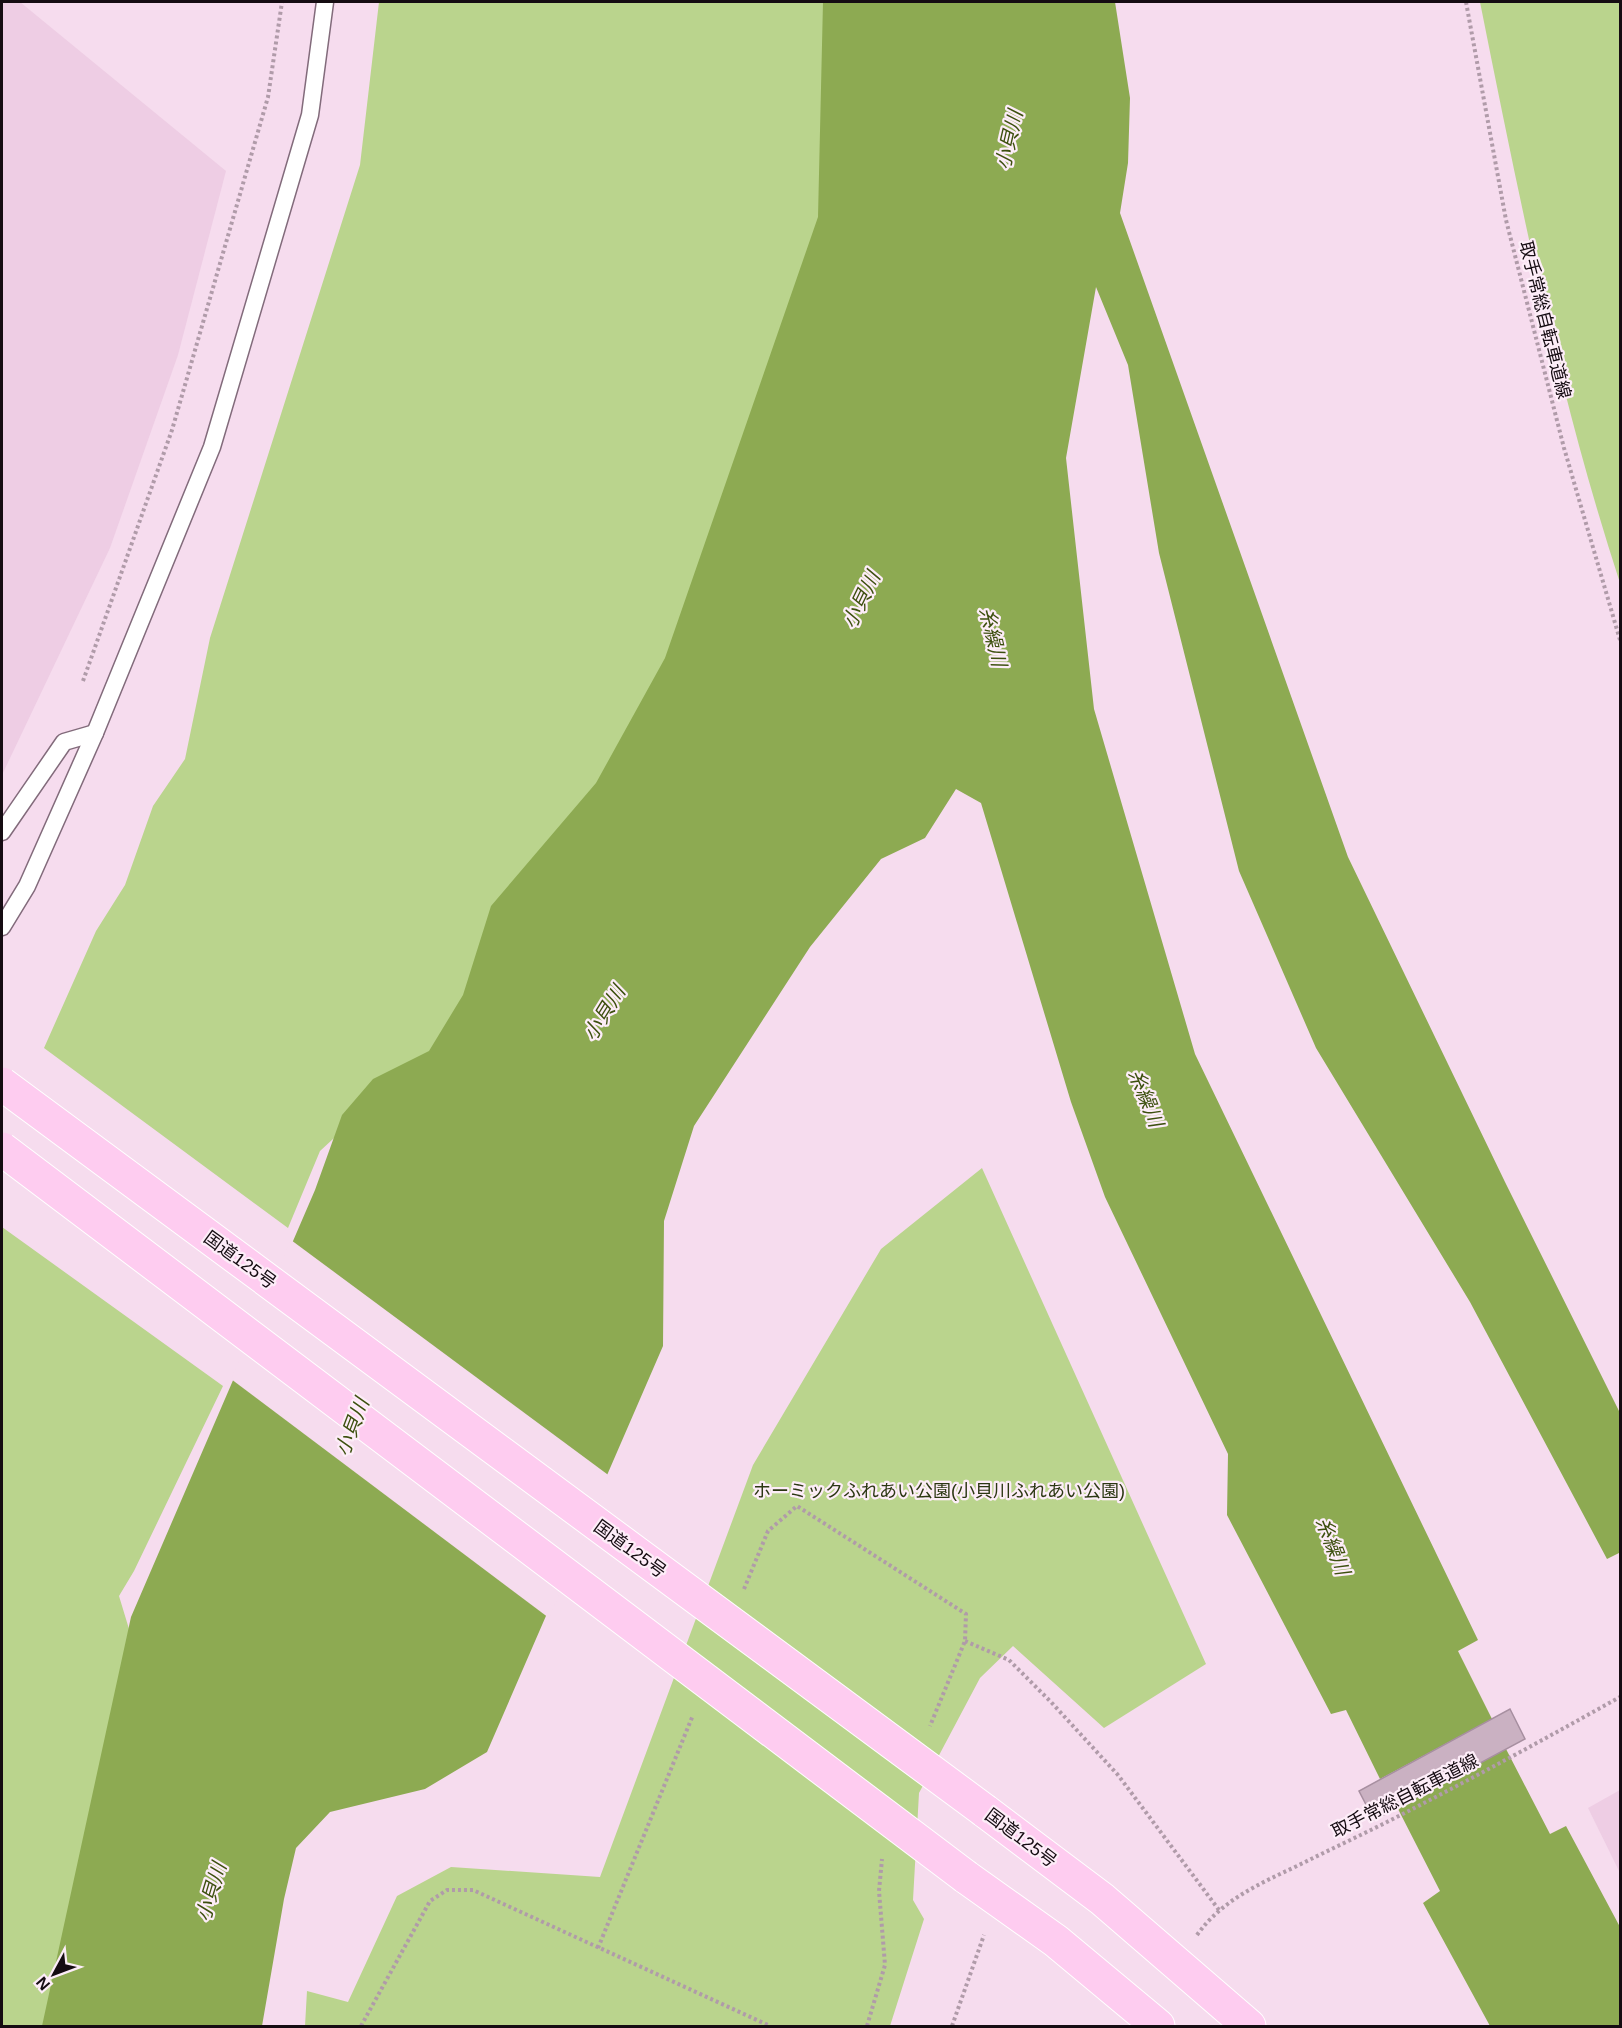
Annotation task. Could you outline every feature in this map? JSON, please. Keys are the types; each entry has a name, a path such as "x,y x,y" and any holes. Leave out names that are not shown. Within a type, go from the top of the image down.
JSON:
{"highway":[{"name":"国道125号","path":"2,1084 1102,1899 1249,2026"},
{"path":"2,1149 966,1877 1056,1941 1158,2026"}],"lane":[{"path":"2,927 27,886 95,733 212,447 310,116 325,2"},
{"path":"2,832 64,742 95,733"}],"path":[{"path":"81,686 172,430 268,96 282,2"},
{"name":"取手常総自転車道線","path":"1466,2 1506,220 1564,448 1620,640"},
{"path":"965,1641 1010,1660 1051,1702 1118,1775 1219,1910"},
{"name":"取手常総自転車道線","path":"1206,1923 1219,1910 1243,1893 1386,1822 1620,1697"},
{"path":"361,2026 430,1901 447,1890 473,1890 770,2026"},
{"path":"952,2026 984,1935"}],"shaded area":[{"path":"2,2 20,2 226,171 178,355 110,548 2,775"},
{"path":"1620,1790 1620,1873 1588,1808"}],"green space":[{"path":"379,2 857,2 851,134 751,575 454,1041 359,1115 320,1151 288,1228 44,1048 96,931 125,885 153,806 185,759 210,638 360,165"},
{"path":"1480,2 1620,2 1620,583 1577,439 1541,294"},
{"name":"ホーミックふれあい公園(小貝川ふれあい公園)","path":"982,1168 1206,1664 1104,1728 1013,1646 980,1678 919,1793 913,1900 924,1919 890,2026 305,2026 307,1991 348,2002 397,1896 451,1867 600,1877 753,1465 881,1249"},
{"path":"2,1227 223,1386 134,1571 119,1596 136,1652 58,2026 2,2026"}],"water":[{"path":"823,2 1115,2 1130,98 1128,163 1120,213 1348,857 1620,1413 1620,1554 1607,1559 1470,1302 1316,1048 1239,871 1159,553 1128,365 1096,287 1066,458 1094,709 1195,1054 1478,1640 1458,1651 1492,1719 1380,1779 1346,1710 1331,1714 1227,1515 1228,1454 1105,1197 1071,1102 981,803 956,789 925,838 881,859 810,947 694,1126 664,1221 663,1346 487,1752 425,1789 330,1812 296,1848 284,1899 262,2026 42,2026 131,1617 315,1190 342,1115 373,1079 429,1051 463,995 491,906 596,783 665,658 818,217"},
{"path":"1506,1749 1550,1834 1566,1826 1620,1927 1620,2026 1490,2026 1423,1903 1440,1891 1397,1807"}],"pier":[{"path":"291,1240 611,1477 549,1618 231,1379"}],"building":[{"path":"1510,1709 1525,1739 1374,1820 1359,1791"}],"water label":[{"name":"小貝川","path":"1009,140"},
{"name":"小貝川","path":"861,600"},
{"name":"糸繰川","path":"993,637"},
{"name":"小貝川","path":"604,1013"},
{"name":"糸繰川","path":"1146,1098"},
{"name":"小貝川","path":"352,1427"},
{"name":"糸繰川","path":"1333,1546"},
{"name":"小貝川","path":"211,1892"}]}
